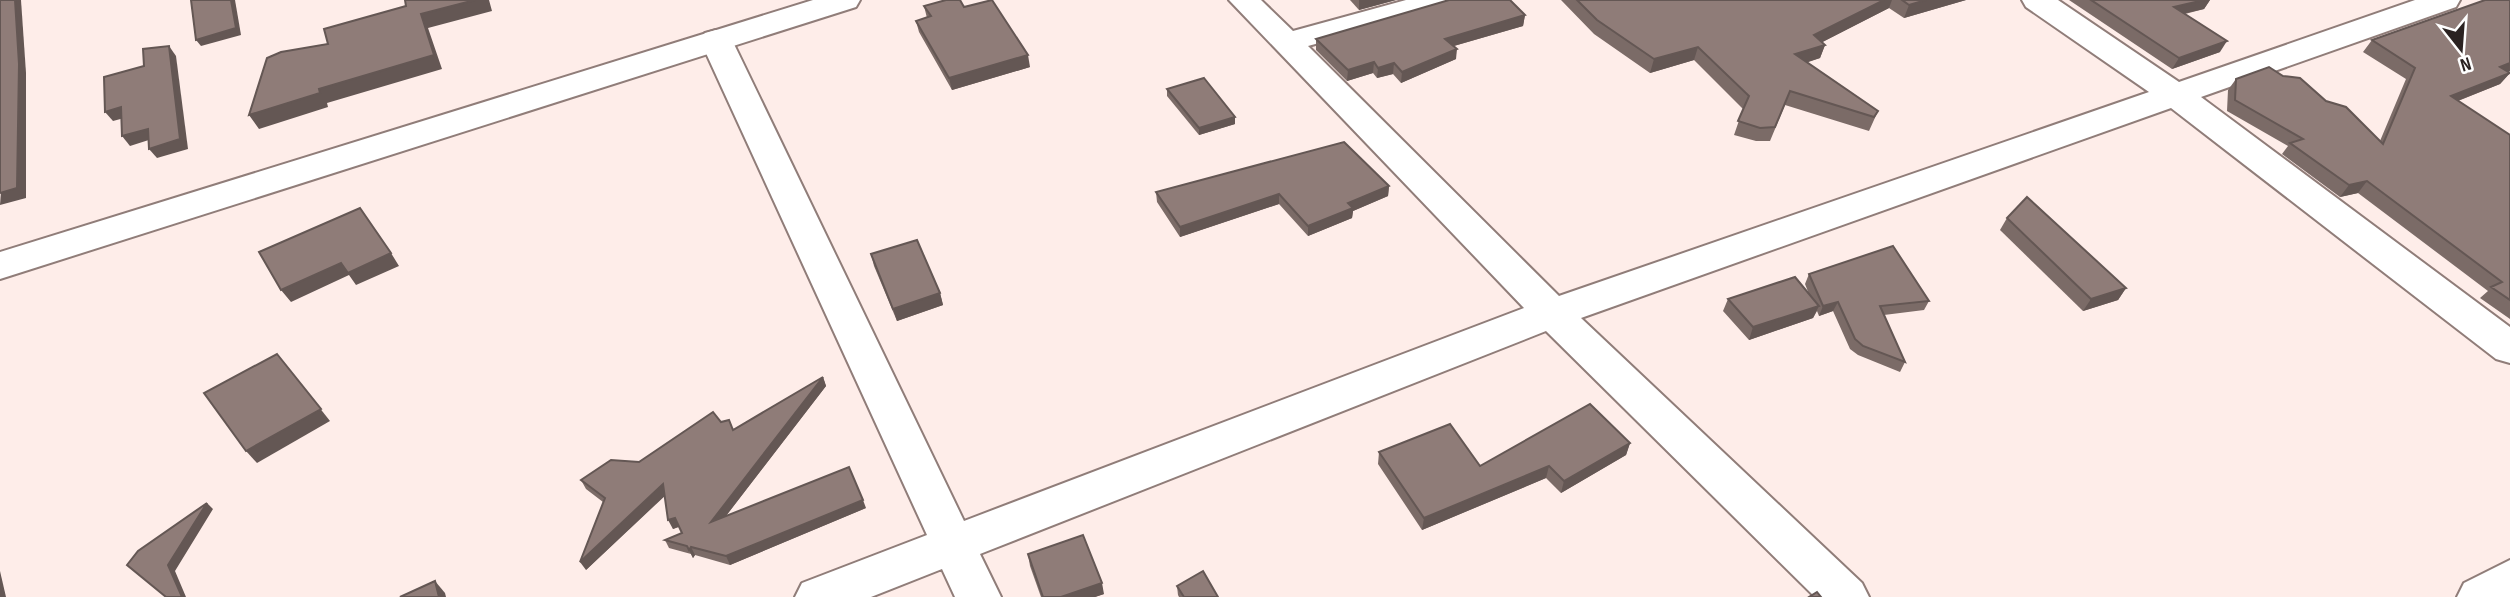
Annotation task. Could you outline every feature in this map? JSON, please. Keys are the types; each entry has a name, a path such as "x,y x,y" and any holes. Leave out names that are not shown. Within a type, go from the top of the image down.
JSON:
{"street":[{"path":"0,266 845,0"},
{"path":"1244,0 1552,313 1846,597"},
{"path":"1285,43 1440,0"},
{"path":"2037,0 2175,94 2510,348"},
{"path":"818,597 1552,313 2445,0"},
{"path":"716,40 978,597"},
{"path":"2480,597 2510,580"}],"building":[{"path":"0,0 15,0 19,64 17,188 0,193"},
{"path":"191,0 231,0 236,28 196,40"},
{"path":"405,0 475,0 421,14 434,55 319,89 320,93 249,115 267,58 281,52 328,44 324,29 406,6"},
{"path":"946,0 960,0 964,7 992,0 1028,55 949,78 916,21 931,16 924,6"},
{"path":"1449,0 1510,0 1525,15 1445,39 1457,49 1402,72 1394,63 1378,68 1374,62 1348,70 1316,39"},
{"path":"1577,0 1884,0 1814,35 1825,45 1795,54 1878,111 1874,117 1790,91 1775,127 1760,128 1738,121 1749,96 1698,47 1654,59 1597,20"},
{"path":"1902,0 1926,0 1909,5"},
{"path":"2091,0 2204,0 2174,7 2227,41 2179,58"},
{"path":"2485,0 2510,0 2510,63 2500,67 2510,73 2451,96 2510,135 2510,300 2491,287 2502,282 2367,181 2349,185 2290,143 2303,139 2235,100 2236,79 2269,67 2283,76 2300,78 2326,101 2346,107 2383,144 2415,68 2372,40"},
{"path":"169,46 180,139 149,149 148,129 122,136 121,107 105,112 104,77 144,66 143,49"},
{"path":"1204,78 1235,117 1199,128 1167,89"},
{"path":"1344,142 1389,186 1348,203 1353,208 1308,226 1279,194 1180,227 1156,192"},
{"path":"2027,197 2126,288 2091,299 2007,218"},
{"path":"360,208 391,253 348,273 341,263 281,290 259,252"},
{"path":"917,240 940,293 893,309 871,254"},
{"path":"1893,246 1929,301 1880,306 1905,362 1863,346 1855,339 1838,302 1823,306 1809,274"},
{"path":"1795,277 1819,306 1753,327 1728,299"},
{"path":"277,354 321,409 246,451 204,393"},
{"path":"823,377 711,522 849,467 863,500 726,556 691,547 689,550 687,546 665,540 682,533 675,518 668,520 663,484 580,562 605,498 581,480 611,460 639,462 713,412 721,422 729,420 733,430"},
{"path":"1590,404 1630,443 1564,481 1549,466 1424,518 1379,452 1450,424 1480,466"},
{"path":"207,503 168,565 182,597 166,597 127,565 138,551"},
{"path":"1083,535 1102,583 1061,597 1043,597 1028,554"},
{"path":"1203,571 1218,597 1184,597 1177,586"},
{"path":"435,581 439,597 400,597"}]}
